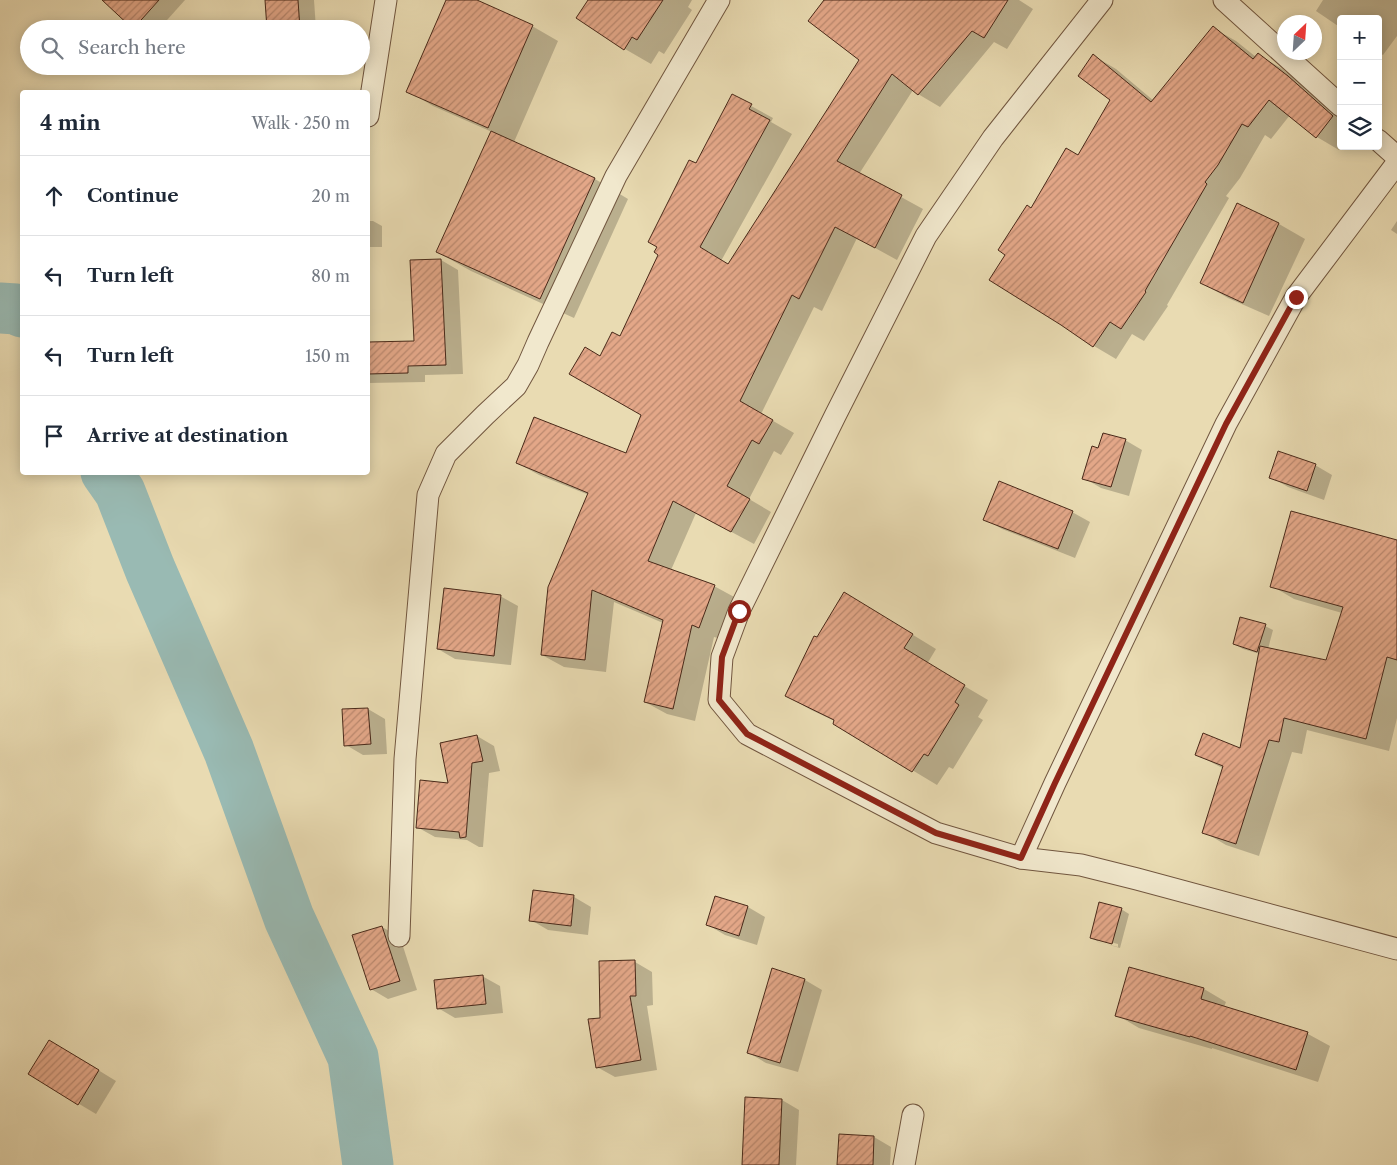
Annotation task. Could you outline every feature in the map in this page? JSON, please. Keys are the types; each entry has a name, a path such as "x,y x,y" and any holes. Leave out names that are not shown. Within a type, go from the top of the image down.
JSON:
{"street":[{"path":"370,103 386,0"},
{"path":"400,936 404,759 428,495 446,454 516,386 528,365 616,176 719,0"},
{"path":"1102,0 993,138 926,236 834,416 739,611 722,657 719,700 747,734 936,833 1021,858 1081,865 1397,949"},
{"path":"1224,0 1340,105"},
{"path":"1382,144 1397,157"},
{"path":"1021,858 1231,416 1296,297 1397,163"},
{"path":"904,1165 913,1115"}],"building":[{"path":"102,0 159,0 141,20 123,20"},
{"path":"265,0 298,0 299,20 266,20"},
{"path":"446,0 477,0 533,25 488,128 406,92"},
{"path":"588,0 663,0 637,40 632,37 624,50 576,18"},
{"path":"824,0 1008,0 984,38 972,31 918,95 892,74 837,161 902,195 875,248 835,227 799,299 792,295 740,401 773,420 759,444 752,440 727,486 750,499 731,532 673,501 648,561 715,585 699,628 692,625 673,709 644,702 663,620 592,590 585,660 541,655 548,587 588,493 516,463 534,417 626,453 641,415 569,374 585,347 600,356 612,332 620,336 658,255 654,252 657,247 648,242 689,160 696,163 732,94 752,104 749,109 770,120 700,247 728,264 859,60 808,21"},
{"path":"1213,26 1253,59 1258,53 1288,76 1333,116 1316,138 1269,100 1248,127 1242,124 1218,165 1205,182 1207,184 1146,292 1121,329 1110,322 1093,347 989,280 1005,255 998,250 1027,205 1031,208 1066,148 1078,155 1110,100 1078,76 1093,54 1151,102"},
{"path":"491,131 595,178 540,299 436,252"},
{"path":"1237,203 1279,223 1243,303 1200,283"},
{"path":"441,259 446,365 408,366 408,373 370,374 370,342 414,341 410,260"},
{"path":"1103,433 1126,439 1111,487 1082,479 1092,446 1098,448"},
{"path":"1278,451 1316,464 1307,491 1269,478"},
{"path":"999,481 1073,511 1058,549 983,520"},
{"path":"1291,511 1397,540 1397,660 1387,657 1366,739 1284,718 1279,742 1269,740 1236,844 1202,833 1223,766 1195,755 1203,733 1240,748 1260,646 1326,660 1343,607 1270,587"},
{"path":"444,588 501,595 494,656 437,649"},
{"path":"844,592 913,634 904,648 965,685 955,702 959,705 928,756 924,754 912,772 833,724 834,720 785,696 814,636 817,637"},
{"path":"1240,617 1266,624 1257,652 1233,644"},
{"path":"368,708 371,744 344,746 342,709"},
{"path":"477,735 483,761 472,763 466,837 460,838 459,832 416,828 420,780 448,783 440,743"},
{"path":"533,890 574,895 571,926 529,921"},
{"path":"715,896 748,906 739,936 706,925"},
{"path":"1099,902 1122,908 1112,944 1090,938"},
{"path":"382,926 400,981 370,990 352,935"},
{"path":"635,960 636,996 630,996 641,1060 596,1068 588,1019 600,1018 599,961"},
{"path":"1129,967 1204,988 1201,999 1308,1032 1296,1070 1190,1036 1115,1016"},
{"path":"772,968 805,979 780,1063 747,1053"},
{"path":"483,975 486,1004 437,1009 434,980"},
{"path":"49,1040 99,1070 78,1105 28,1074"},
{"path":"745,1097 782,1099 779,1165 742,1165"},
{"path":"839,1134 874,1136 873,1165 837,1165"}],"waterway":[{"path":"0,308 20,311"},
{"path":"108,475 120,492 150,569 229,751 289,918 353,1057 368,1165"}],"route":[{"path":"739,611 722,657 719,700 747,734 936,833 1021,858 1226,424 1296,297"}]}
